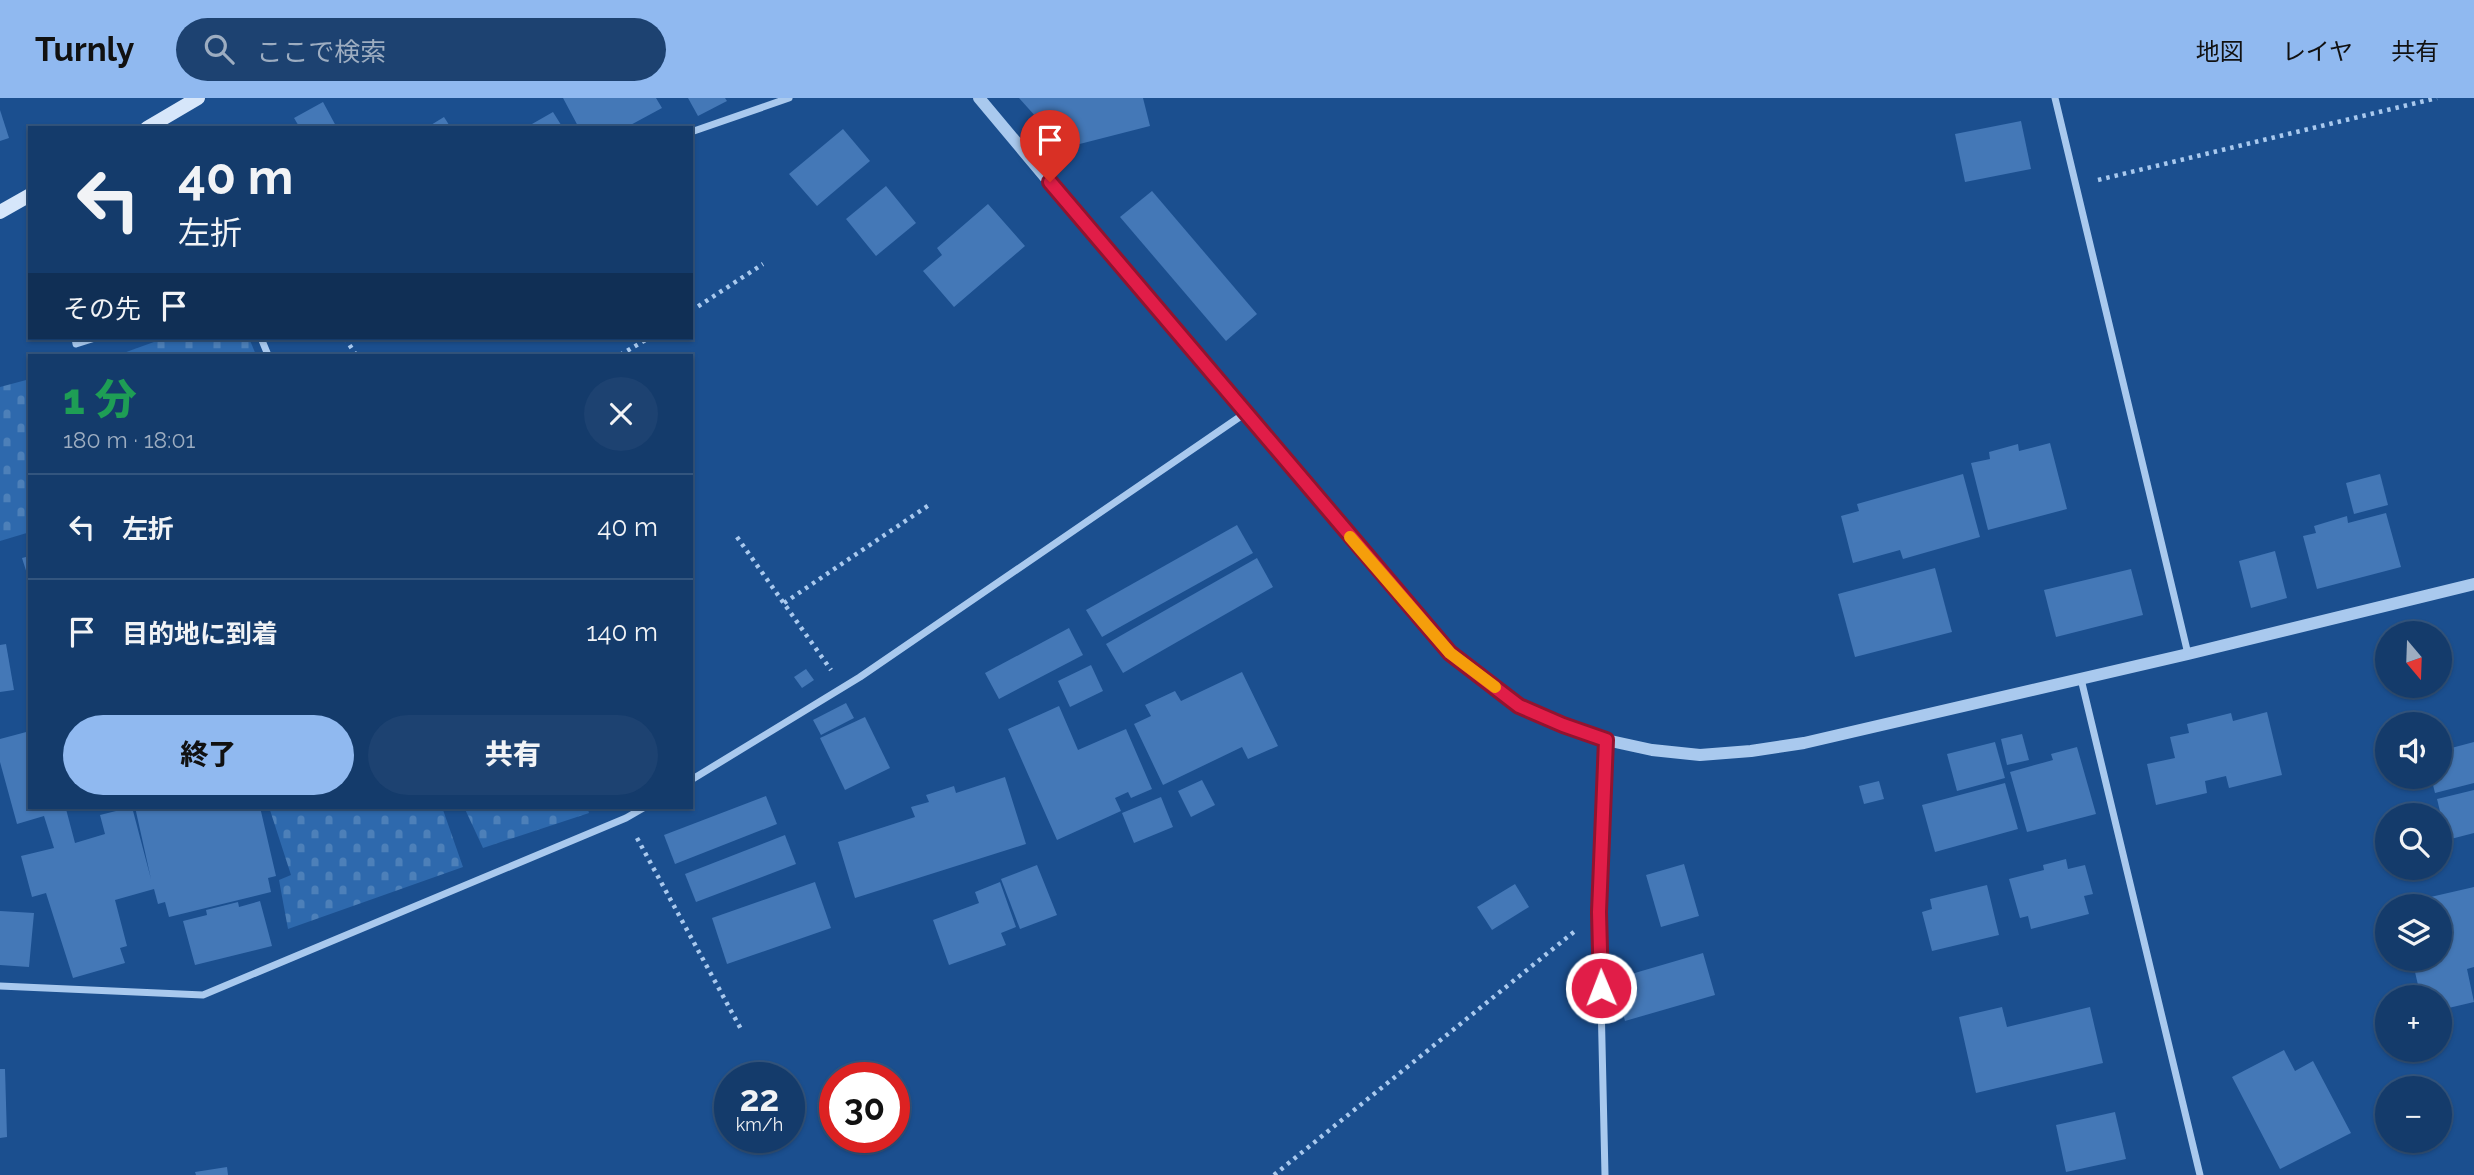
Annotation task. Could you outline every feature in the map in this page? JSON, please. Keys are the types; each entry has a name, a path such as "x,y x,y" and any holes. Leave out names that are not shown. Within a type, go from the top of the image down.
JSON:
{"main road":[{"path":"150,126 198,98"},
{"path":"0,212 28,196"}],"street":[{"path":"693,131 789,98"},
{"path":"979,98 1244,414 1450,653 1519,706 1606,740 1652,750 1700,755 1804,743 2474,584"},
{"path":"2055,98 2188,654"},
{"path":"693,779 844,688 1244,414"},
{"path":"2081,679 2200,1175"},
{"path":"1605,1175 1599,912 1606,740"},
{"path":"0,986 203,995 626,818 642,809"}],"path":[{"path":"2076,185 2437,98"},
{"path":"693,310 763,264"},
{"path":"622,354 646,340"},
{"path":"784,603 929,505"},
{"path":"737,537 844,688"},
{"path":"626,818 742,1031"},
{"path":"1274,1175 1599,912"}],"green space":[{"path":"159,340 250,340 256,354 121,354"},
{"path":"28,380 28,533 0,541 0,387"},
{"path":"270,809 443,809 463,867 288,929 279,880 291,875"},
{"path":"465,809 588,809 589,813 483,848"}],"building":[{"path":"563,98 656,98 662,108 629,126 578,126"},
{"path":"688,98 725,98 727,101 698,116"},
{"path":"1019,98 1143,98 1150,126 1064,148"},
{"path":"323,102 336,126 299,126 294,118"},
{"path":"0,110 9,138 0,141"},
{"path":"553,112 562,126 528,126"},
{"path":"444,117 450,126 429,126"},
{"path":"2021,121 2031,169 1965,182 1955,134"},
{"path":"843,129 870,161 817,206 789,174"},
{"path":"886,186 916,223 876,256 846,219"},
{"path":"1152,191 1257,314 1226,341 1120,217"},
{"path":"988,204 1025,246 954,307 923,271 942,255 937,248"},
{"path":"2050,443 2067,509 1988,530 1971,463 1990,459 1989,452 2018,444 2019,451"},
{"path":"1963,474 1980,537 1903,559 1900,550 1853,563 1841,516 1859,511 1857,504"},
{"path":"2380,474 2388,505 2354,514 2346,483"},
{"path":"2386,513 2401,567 2317,589 2303,536 2316,533 2314,526 2347,516 2348,523"},
{"path":"1237,525 1253,553 1102,637 1086,610"},
{"path":"2275,551 2287,598 2251,608 2239,561"},
{"path":"28,556 28,577 22,558"},
{"path":"1257,558 1273,587 1123,673 1106,644"},
{"path":"1935,568 1952,632 1855,657 1838,594"},
{"path":"2131,569 2143,615 2056,637 2044,590"},
{"path":"1069,628 1083,655 999,699 985,673"},
{"path":"6,644 14,690 0,692 0,645"},
{"path":"1091,665 1103,691 1070,707 1058,681"},
{"path":"806,669 814,680 802,688 794,677"},
{"path":"1242,672 1278,746 1248,759 1242,747 1163,785 1134,724 1151,716 1145,705 1175,691 1181,701"},
{"path":"846,703 854,718 821,735 813,720"},
{"path":"1059,706 1078,750 1126,729 1152,789 1131,798 1128,792 1115,798 1121,811 1057,840 1008,729"},
{"path":"2267,712 2282,775 2229,788 2226,776 2205,781 2207,793 2156,805 2147,764 2175,758 2170,737 2189,733 2187,724 2231,713 2233,721"},
{"path":"865,717 890,768 845,790 820,738"},
{"path":"28,732 28,809 66,809 75,843 105,834 100,815 133,809 151,879 135,809 260,809 276,876 268,878 271,892 169,917 165,902 158,904 154,889 115,900 127,946 120,948 125,963 73,978 46,893 32,897 21,856 54,848 44,816 17,824 0,762 0,739"},
{"path":"2022,734 2029,760 2007,765 2001,739"},
{"path":"1995,742 2005,778 1957,791 1947,754"},
{"path":"2474,742 2474,783 2452,789 2452,748"},
{"path":"2077,747 2096,814 2027,832 2010,772 2053,760 2051,754"},
{"path":"1005,777 1026,844 855,898 838,842 915,817 911,807 929,802 926,795 954,786 956,793"},
{"path":"1202,780 1215,805 1191,817 1178,791"},
{"path":"1879,781 1884,799 1864,804 1859,786"},
{"path":"2005,783 2018,829 1935,852 1922,805"},
{"path":"2434,789 2451,789 2435,793"},
{"path":"2474,790 2474,833 2452,839 2452,803 2438,803 2437,799"},
{"path":"766,796 777,824 675,864 664,835"},
{"path":"1161,797 1173,827 1134,843 1122,813"},
{"path":"785,835 796,864 696,902 685,874"},
{"path":"2066,859 2068,869 2085,865 2093,894 2084,896 2089,914 2031,929 2028,916 2020,918 2009,879 2044,870 2043,865"},
{"path":"1684,864 1699,916 1661,927 1646,875"},
{"path":"1037,865 1057,915 1020,929 1001,879"},
{"path":"815,882 831,928 727,964 712,918"},
{"path":"1000,882 1016,927 1001,933 1006,945 949,965 933,920 979,903 975,892"},
{"path":"1515,884 1529,907 1492,930 1477,907"},
{"path":"1987,885 1999,935 1932,951 1922,912 1932,909 1930,899"},
{"path":"2474,887 2474,967 2467,969 2474,1002 2452,1007 2452,985 2418,985 2415,971 2452,971 2452,894 2444,894"},
{"path":"260,901 272,946 195,965 183,921 207,915 206,910 238,902 239,907"},
{"path":"0,911 34,913 29,967 0,965"},
{"path":"1703,953 1715,995 1625,1021 1619,999 1634,996 1628,975"},
{"path":"2002,1007 2007,1027 2090,1007 2103,1063 1976,1093 1959,1017"},
{"path":"2284,1050 2295,1071 2313,1061 2351,1133 2280,1169 2232,1077"},
{"path":"0,1069 5,1069 7,1137 0,1138"},
{"path":"2115,1112 2126,1159 2066,1172 2056,1125"},
{"path":"227,1167 228,1175 196,1175 195,1172"}],"slow traffic":[{"path":"1350,537 1450,653 1495,687"}],"route":[{"path":"1050,182 1244,414 1450,653 1519,706 1606,740 1599,912 1601,988"}]}
